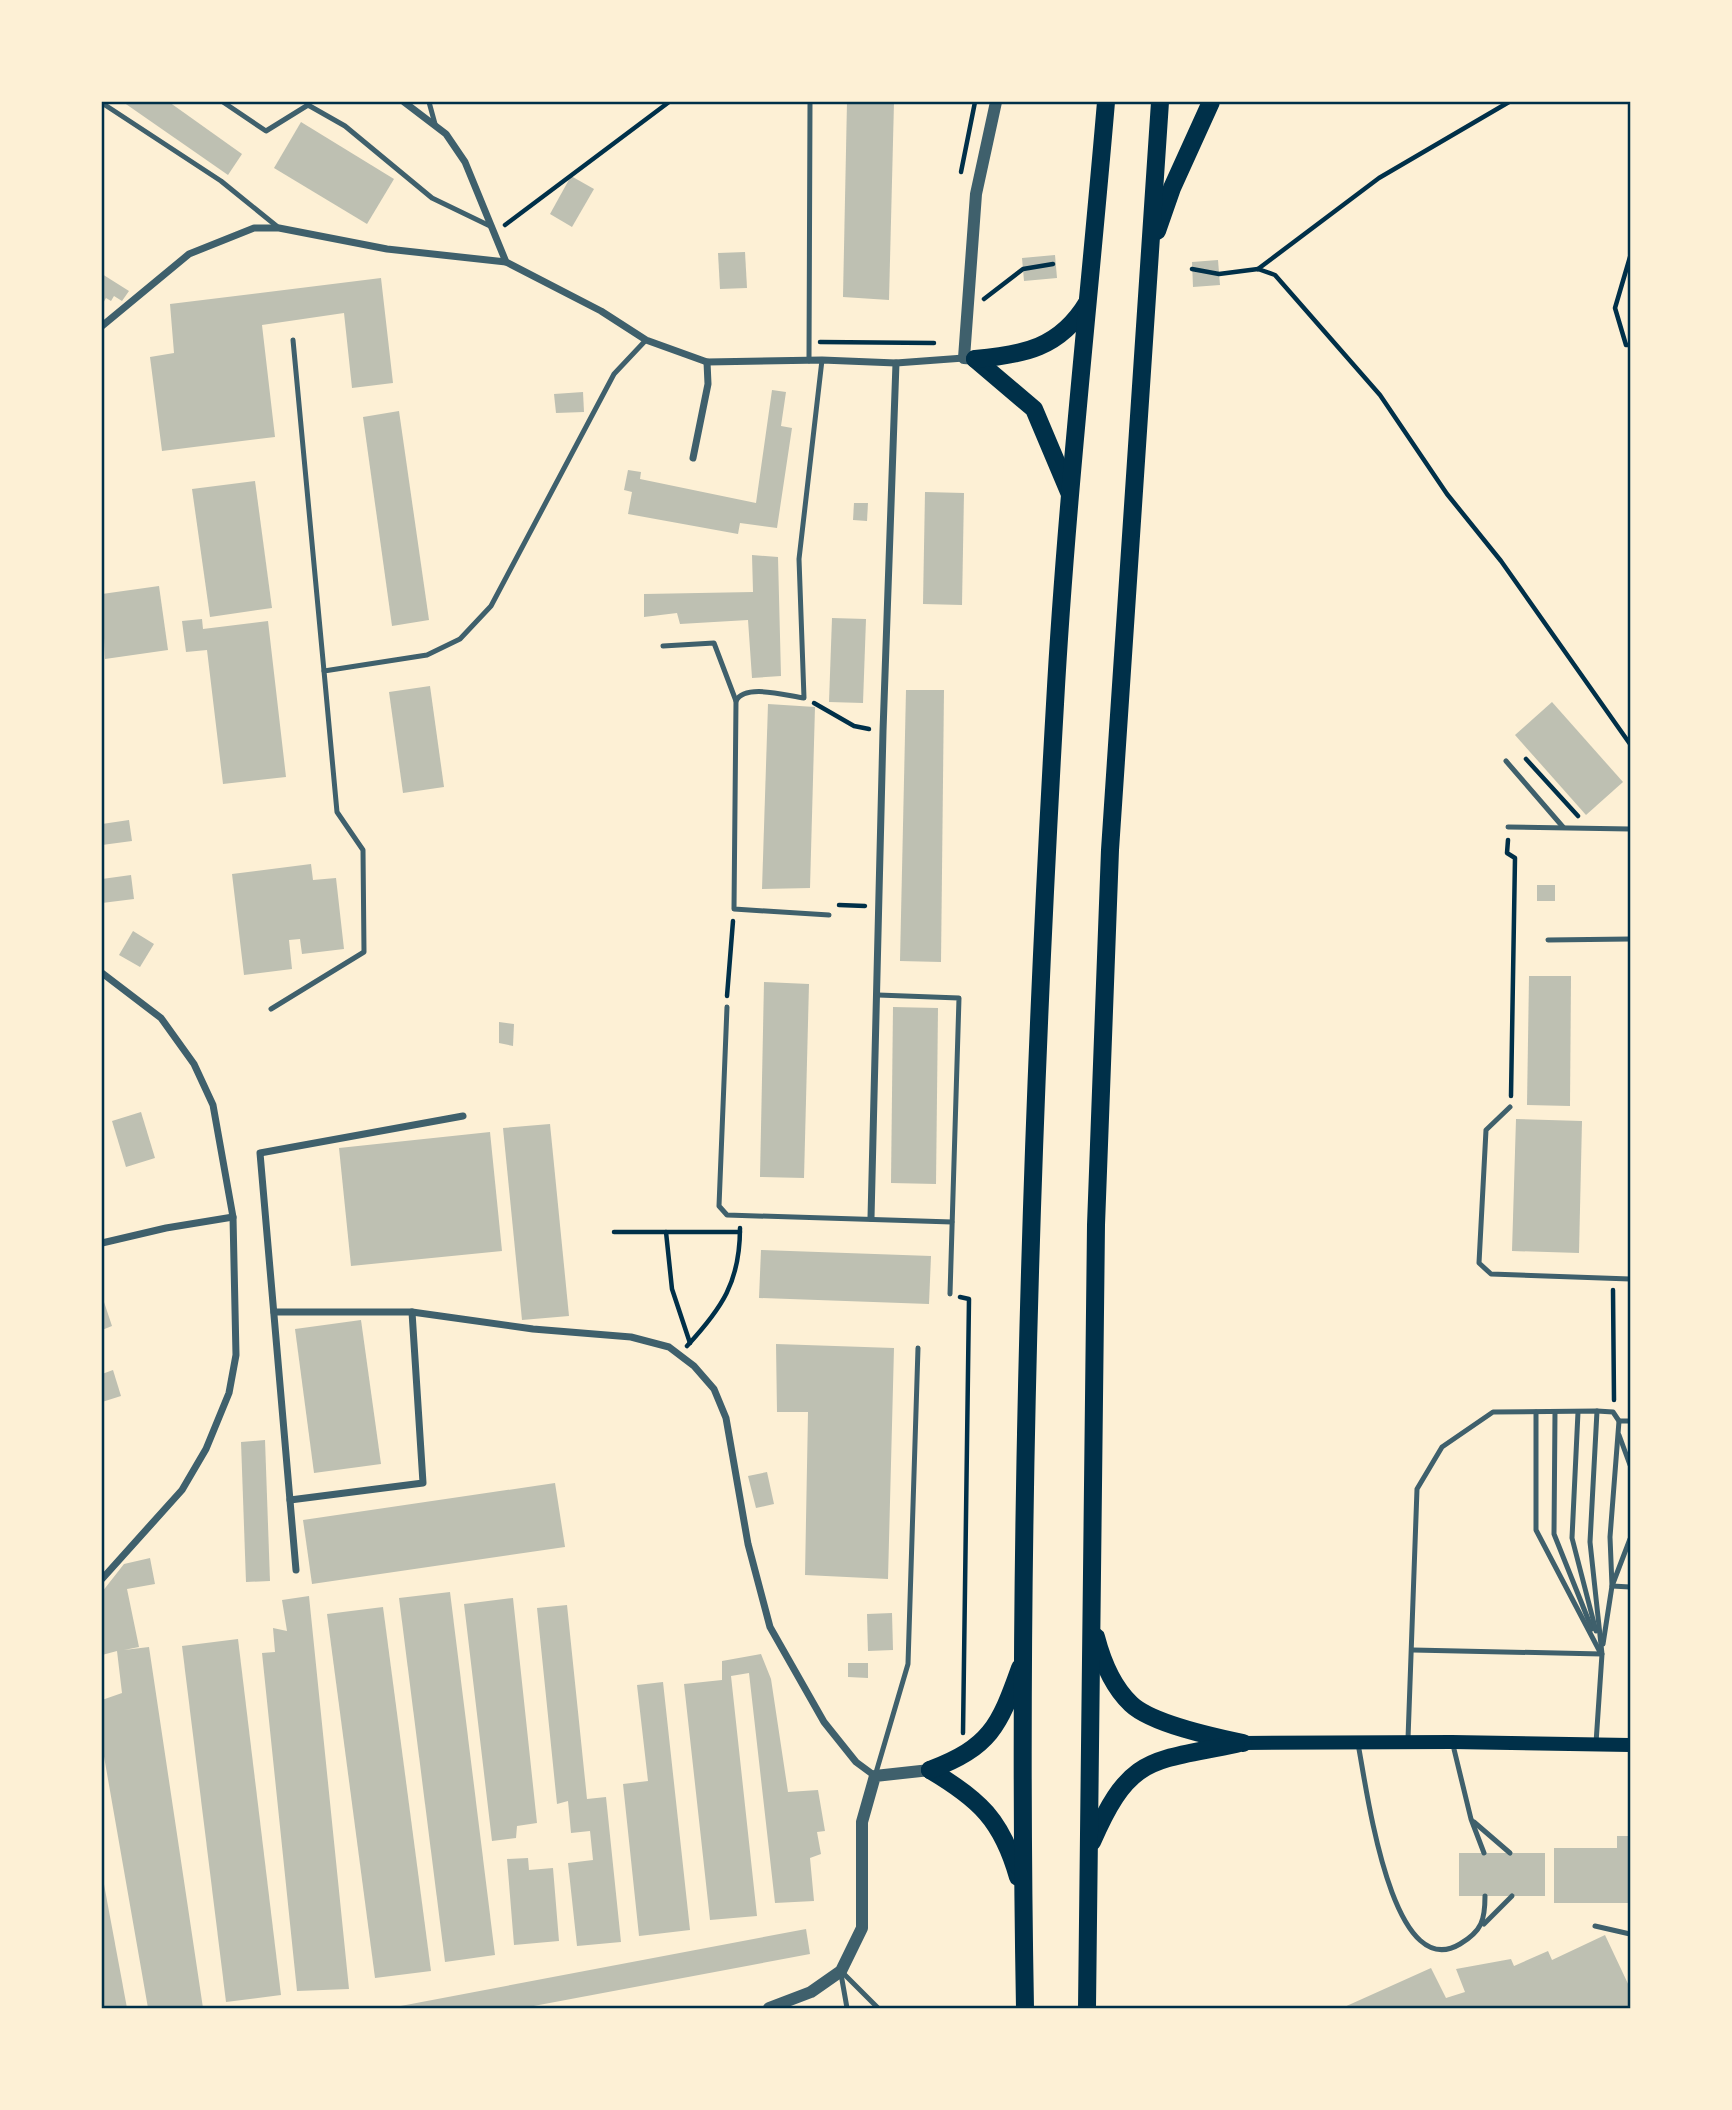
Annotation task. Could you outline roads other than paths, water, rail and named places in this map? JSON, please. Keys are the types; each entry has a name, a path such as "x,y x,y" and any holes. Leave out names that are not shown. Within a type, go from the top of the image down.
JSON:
{"highway":[{"path":"1025,2008 1023,1892 1028,1316 1055,702 1106,102"},
{"path":"1087,2008 1096,1225 1110,850 1160,102"},
{"path":"1148,258 1172,188 1211,102"},
{"path":"969,359 1017,356 1031,351 1076,321 1090,299"},
{"path":"969,359 1034,409 1071,497"},
{"path":"1091,1618 1101,1656 1132,1706 1203,1735 1243,1743"},
{"path":"930,1770 962,1758 993,1731 1012,1692 1025,1655"},
{"path":"1088,1851 1115,1796 1141,1768 1167,1756 1243,1743"},
{"path":"930,1770 970,1794 989,1815 1008,1849 1023,1892"}],"main road":[{"path":"1243,1743 1630,1745"}],"street":[{"path":"404,102 446,134 465,162 506,262"},
{"path":"102,326 188,254 254,228 279,228 387,249 506,262 601,311 646,341 707,362 822,360 896,363 969,359 967,311 976,194 996,102"},
{"path":"693,458 709,384 707,362"},
{"path":"871,1218 883,730 896,363"},
{"path":"102,973 161,1018 194,1064 213,1105 233,1217 236,1355 229,1392 206,1449 182,1490 102,1579"},
{"path":"296,1570 260,1153 463,1116"},
{"path":"102,1243 166,1228 233,1217"},
{"path":"274,1312 412,1312 552,1331 631,1337 669,1347 714,1388 726,1418 748,1544 770,1627 824,1722 856,1762 875,1776 930,1770"},
{"path":"290,1500 423,1483 412,1312"},
{"path":"769,2008 811,1992 841,1971 862,1928 862,1822 875,1776"}],"lane":[{"path":"223,102 266,131 308,105 345,126 432,198 492,230"},
{"path":"429,102 435,124"},
{"path":"809,361 810,102"},
{"path":"102,103 220,181 279,228"},
{"path":"271,1009 364,952 363,850 337,812 293,340"},
{"path":"324,671 427,655 460,639 491,606 614,374 646,341"},
{"path":"736,701 748,692 804,698 799,559 822,360"},
{"path":"663,646 714,643 736,701 734,909 829,915"},
{"path":"1506,761 1563,827"},
{"path":"1508,827 1630,829"},
{"path":"1548,940 1630,939"},
{"path":"878,995 959,998 950,1294"},
{"path":"727,1007 719,1206 727,1215 952,1222"},
{"path":"1510,1107 1486,1130 1479,1263 1491,1274 1630,1279"},
{"path":"875,1776 908,1664 918,1348"},
{"path":"1597,1411 1590,1542 1602,1654"},
{"path":"1408,1742 1417,1489 1442,1447 1493,1412 1597,1411 1614,1412 1619,1421 1610,1537 1612,1586 1602,1654 1596,1744"},
{"path":"1536,1412 1536,1530 1602,1654"},
{"path":"1555,1412 1555,1534 1602,1654"},
{"path":"1578,1412 1572,1538 1602,1654"},
{"path":"1619,1421 1630,1422"},
{"path":"1618,1434 1630,1465"},
{"path":"1612,1586 1630,1539"},
{"path":"1612,1586 1630,1587"},
{"path":"1413,1650 1602,1654"},
{"path":"1357,1742 1384,1872 1404,1921 1417,1940 1437,1949 1455,1948 1473,1937 1512,1896"},
{"path":"1452,1742 1471,1819 1484,1853"},
{"path":"1471,1819 1510,1853"},
{"path":"1483,1925 1485,1896"},
{"path":"1595,1926 1630,1934"},
{"path":"841,1971 847,2008"},
{"path":"841,1971 878,2008"}]}
